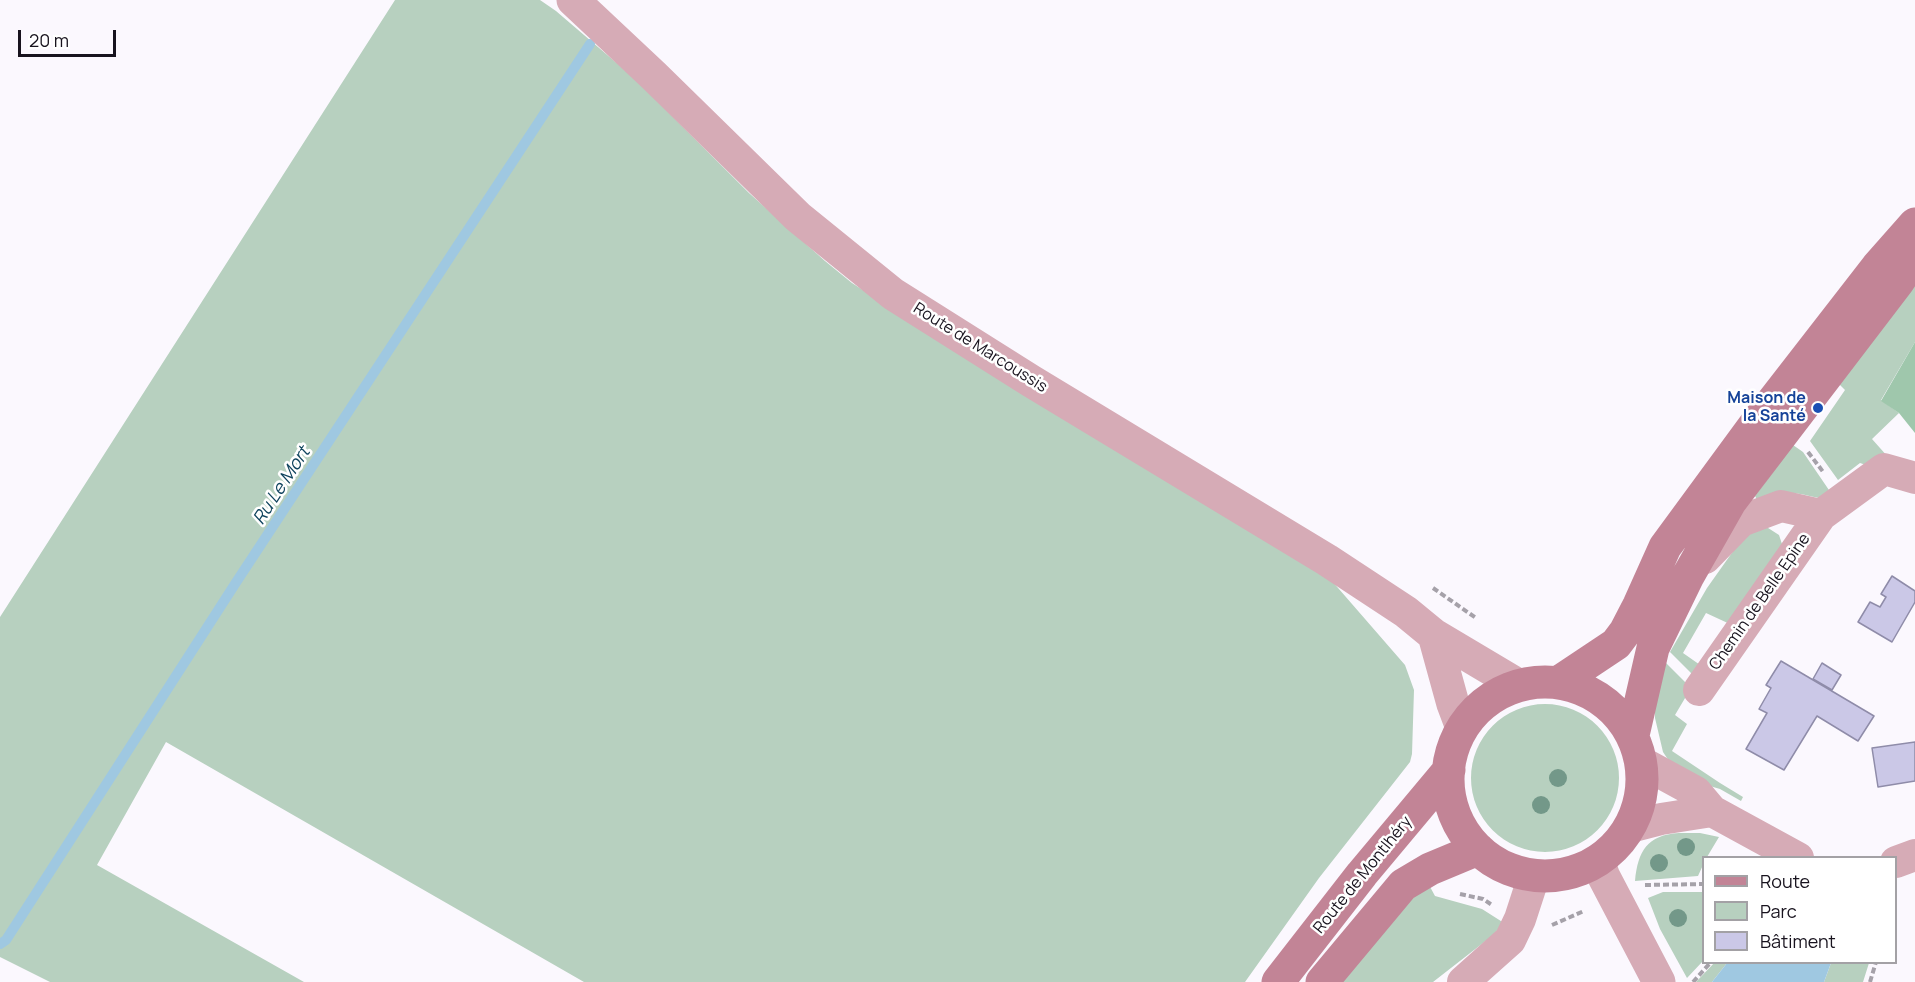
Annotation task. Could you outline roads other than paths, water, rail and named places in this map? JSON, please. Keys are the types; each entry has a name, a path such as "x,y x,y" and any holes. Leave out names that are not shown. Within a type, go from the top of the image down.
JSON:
{"main road":[{"path":"1559,682 1616,644 1639,605 1665,548 1766,410 1877,267 1915,224"},
{"path":"1637,748 1614,710 1589,691 1559,682 1538,681 1518,686 1496,695 1477,710 1462,728 1453,748 1449,770 1450,799 1460,826 1478,849 1504,867 1534,876 1567,874 1598,861 1616,846 1630,827 1642,796 1637,748 1653,648 1688,576 1730,502 1898,282 1915,256"},
{"name":"Route de Montlhéry","path":"1278,982 1362,874 1449,770"},
{"path":"1322,982 1403,885 1431,869 1478,849"}],"street":[{"name":"Route de Marcoussis","path":"573,0 798,218 893,294 1031,381 1327,560 1406,612 1434,635 1518,686"},
{"name":"Chemin de Belle Epine","path":"1699,690 1832,507 1884,469 1915,478"},
{"name":"Chemin de Belle Epine","path":"1688,576 1741,521 1781,506 1832,507"},
{"path":"1434,635 1462,728"},
{"path":"1637,748 1696,792 1712,811 1794,856"},
{"path":"1630,827 1661,819 1712,811"},
{"path":"1897,862 1915,855"},
{"path":"1598,861 1604,877 1659,982"},
{"path":"1463,982 1509,940 1520,919 1534,876"}],"water":[{"path":"1726,964 1831,964 1824,982 1712,982"}],"waterway":[{"name":"Ru Le Mort","path":"0,944 6,940 235,584 590,44"}],"place":[{"name":"Maison de la Santé","path":"1818,408"}]}
